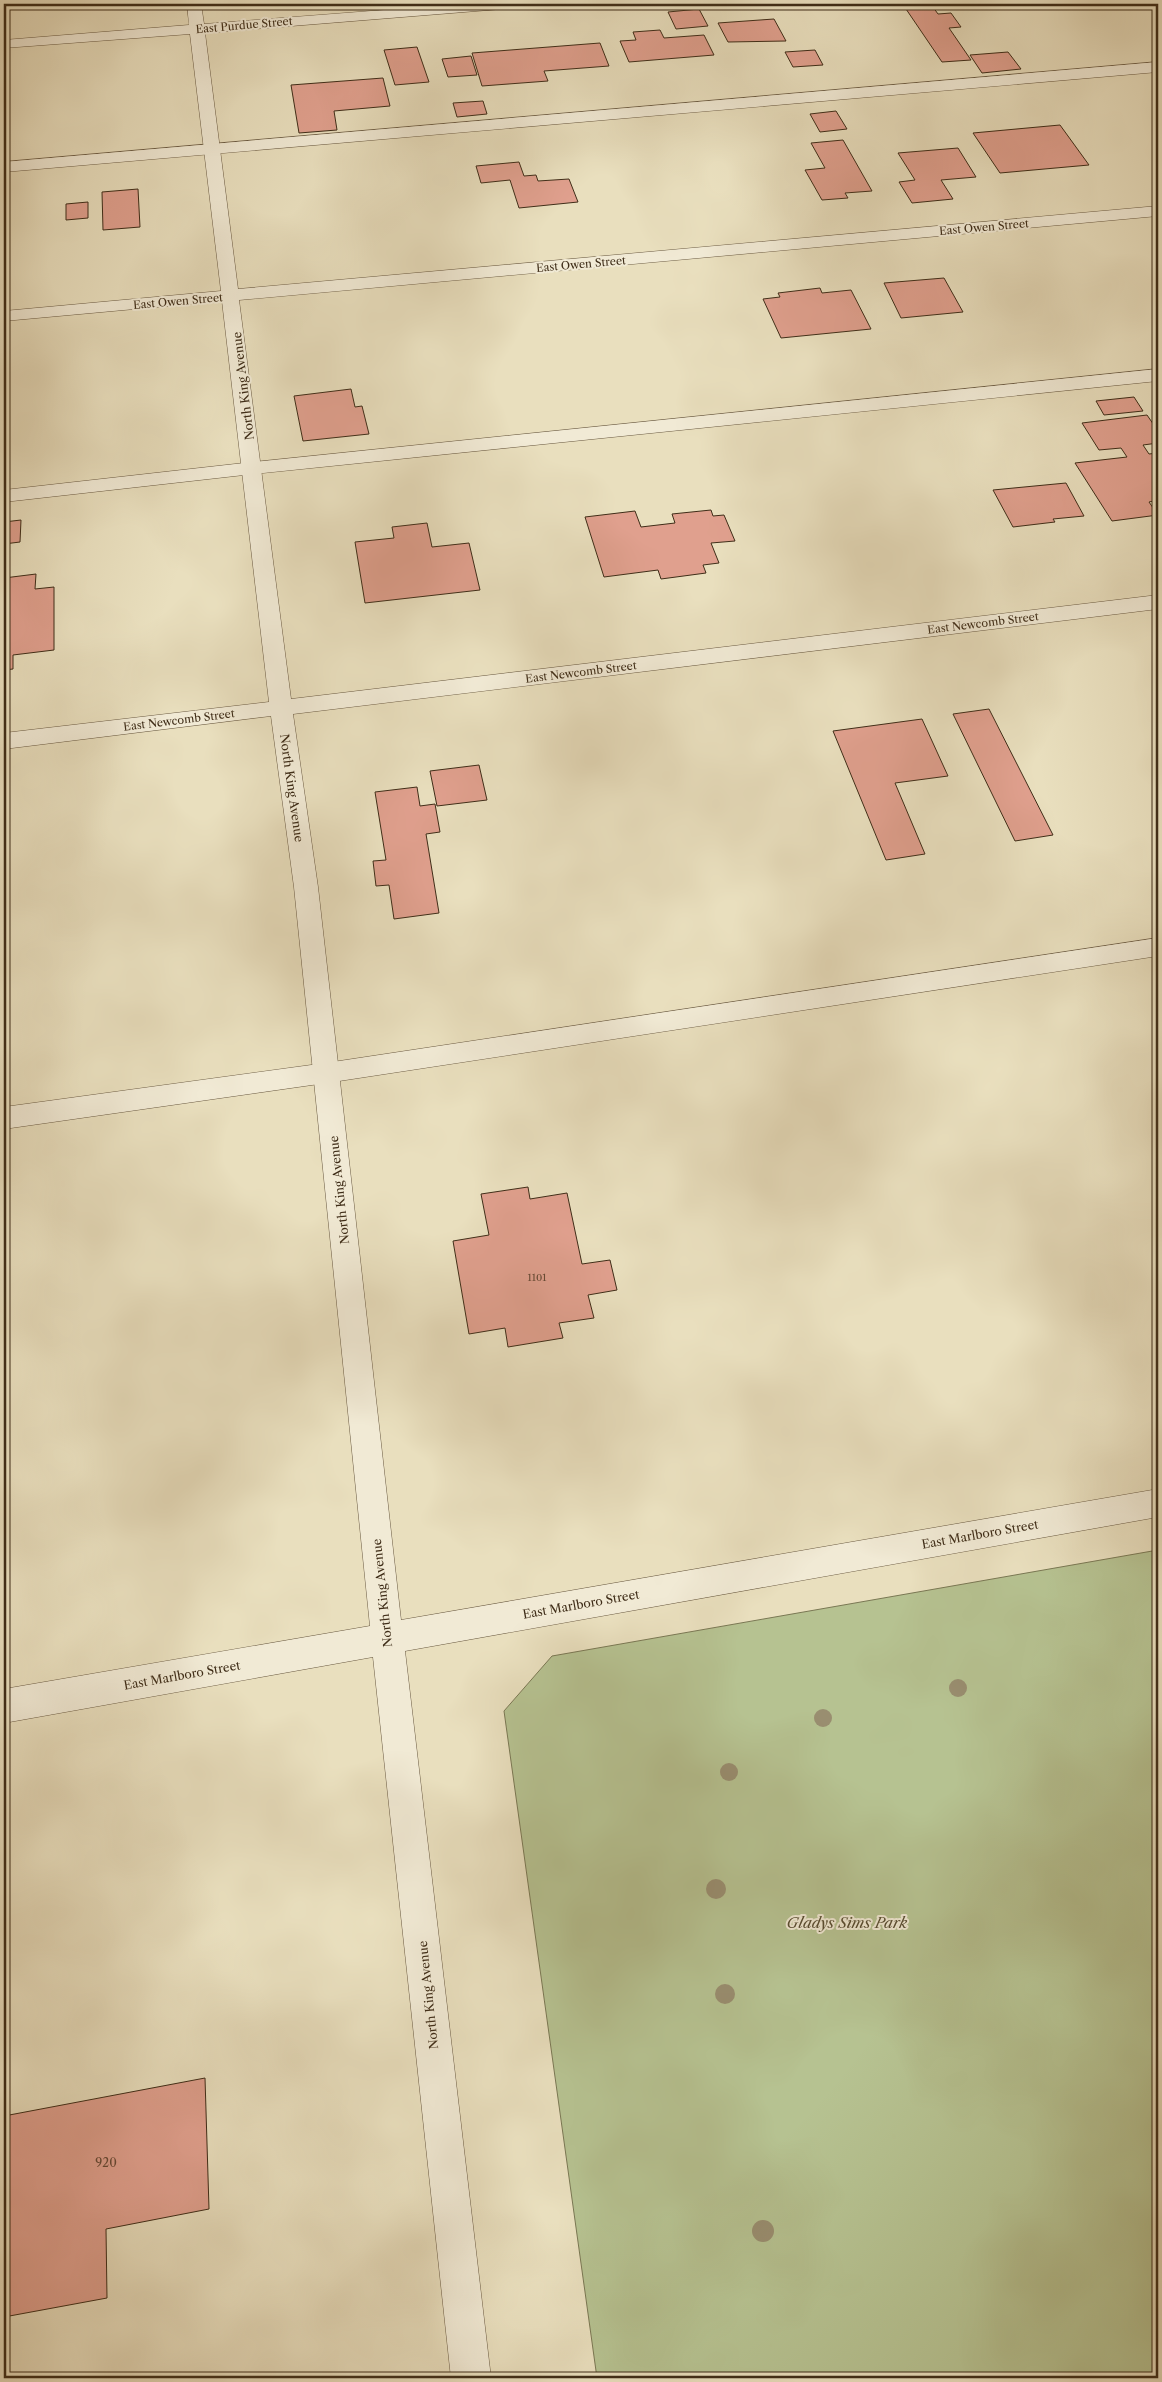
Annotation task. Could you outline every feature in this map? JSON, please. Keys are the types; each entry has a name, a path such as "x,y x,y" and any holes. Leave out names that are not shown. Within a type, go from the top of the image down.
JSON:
{"street":[{"name":"East Purdue Street","path":"4,44 196,16 514,4"},
{"name":"North King Avenue","path":"196,16 232,296 281,708 306,887 387,1638 471,2378"},
{"path":"4,167 1158,68"},
{"name":"East Owen Street","path":"4,316 1158,211"},
{"path":"4,496 253,468 1158,375"},
{"name":"East Newcomb Street","path":"4,740 1158,602"},
{"path":"4,1118 326,1073 1158,947"},
{"name":"East Marlboro Street","path":"4,1706 1158,1503"}],"green space":[{"name":"Gladys Sims Park","path":"1158,1550 1158,2378 597,2378 504,1711 552,1656"}],"building":[{"path":"933,7 938,14 951,13 961,27 949,28 971,60 942,62 906,9"},
{"path":"699,9 708,26 676,29 668,12"},
{"path":"774,19 786,41 728,42 718,23"},
{"path":"660,30 664,38 704,35 714,55 629,62 620,41 636,40 633,32"},
{"path":"600,43 609,66 544,71 548,81 482,86 472,53"},
{"path":"417,47 429,82 395,85 384,50"},
{"path":"815,50 823,65 793,67 785,52"},
{"path":"1008,52 1021,69 982,73 970,55"},
{"path":"471,56 477,75 448,77 442,59"},
{"path":"383,78 390,106 334,111 337,130 299,133 291,85"},
{"path":"483,101 487,114 457,117 453,103"},
{"path":"836,111 847,129 820,132 810,114"},
{"path":"1060,125 1089,165 1000,173 973,133"},
{"path":"843,140 872,191 845,193 848,198 822,200 805,170 825,168 811,143"},
{"path":"958,148 976,177 941,180 953,199 912,203 899,182 915,180 898,153"},
{"path":"519,162 524,176 536,175 538,181 569,179 578,202 519,208 510,180 481,183 476,166"},
{"path":"138,189 140,227 103,230 102,192"},
{"path":"88,202 88,218 66,220 66,204"},
{"path":"944,278 963,312 901,318 884,283"},
{"path":"820,288 822,293 851,290 871,329 781,338 763,299 780,297 778,293"},
{"path":"351,389 355,407 362,406 369,434 303,441 294,396"},
{"path":"1134,397 1143,411 1104,415 1096,401"},
{"path":"1147,415 1158,431 1158,443 1143,445 1149,454 1158,453 1158,500 1149,502 1158,515 1112,521 1075,463 1127,457 1121,448 1099,450 1082,423"},
{"path":"1066,483 1084,516 1053,519 1055,522 1013,527 993,490"},
{"path":"711,510 713,516 724,515 735,541 711,543 719,563 703,565 706,573 661,579 658,570 604,577 585,517 635,511 641,527 675,523 672,514"},
{"path":"21,520 20,542 4,544 4,522"},
{"path":"427,523 432,547 469,543 480,590 365,603 355,542 394,538 392,527"},
{"path":"36,574 35,589 54,587 54,650 13,655 13,669 4,670 4,578"},
{"path":"989,709 1053,835 1015,841 953,714"},
{"path":"922,719 948,776 895,783 925,854 886,860 833,731"},
{"path":"479,765 487,800 437,806 430,771"},
{"path":"417,787 420,806 435,804 440,832 426,834 439,913 394,919 389,885 376,886 373,861 386,860 375,792"},
{"path":"528,1187 530,1199 567,1193 582,1264 610,1260 617,1290 588,1295 594,1318 559,1323 563,1338 508,1347 505,1328 469,1334 453,1241 489,1235 481,1194"},
{"path":"205,2078 209,2209 106,2229 107,2298 4,2317 4,2116"}]}
